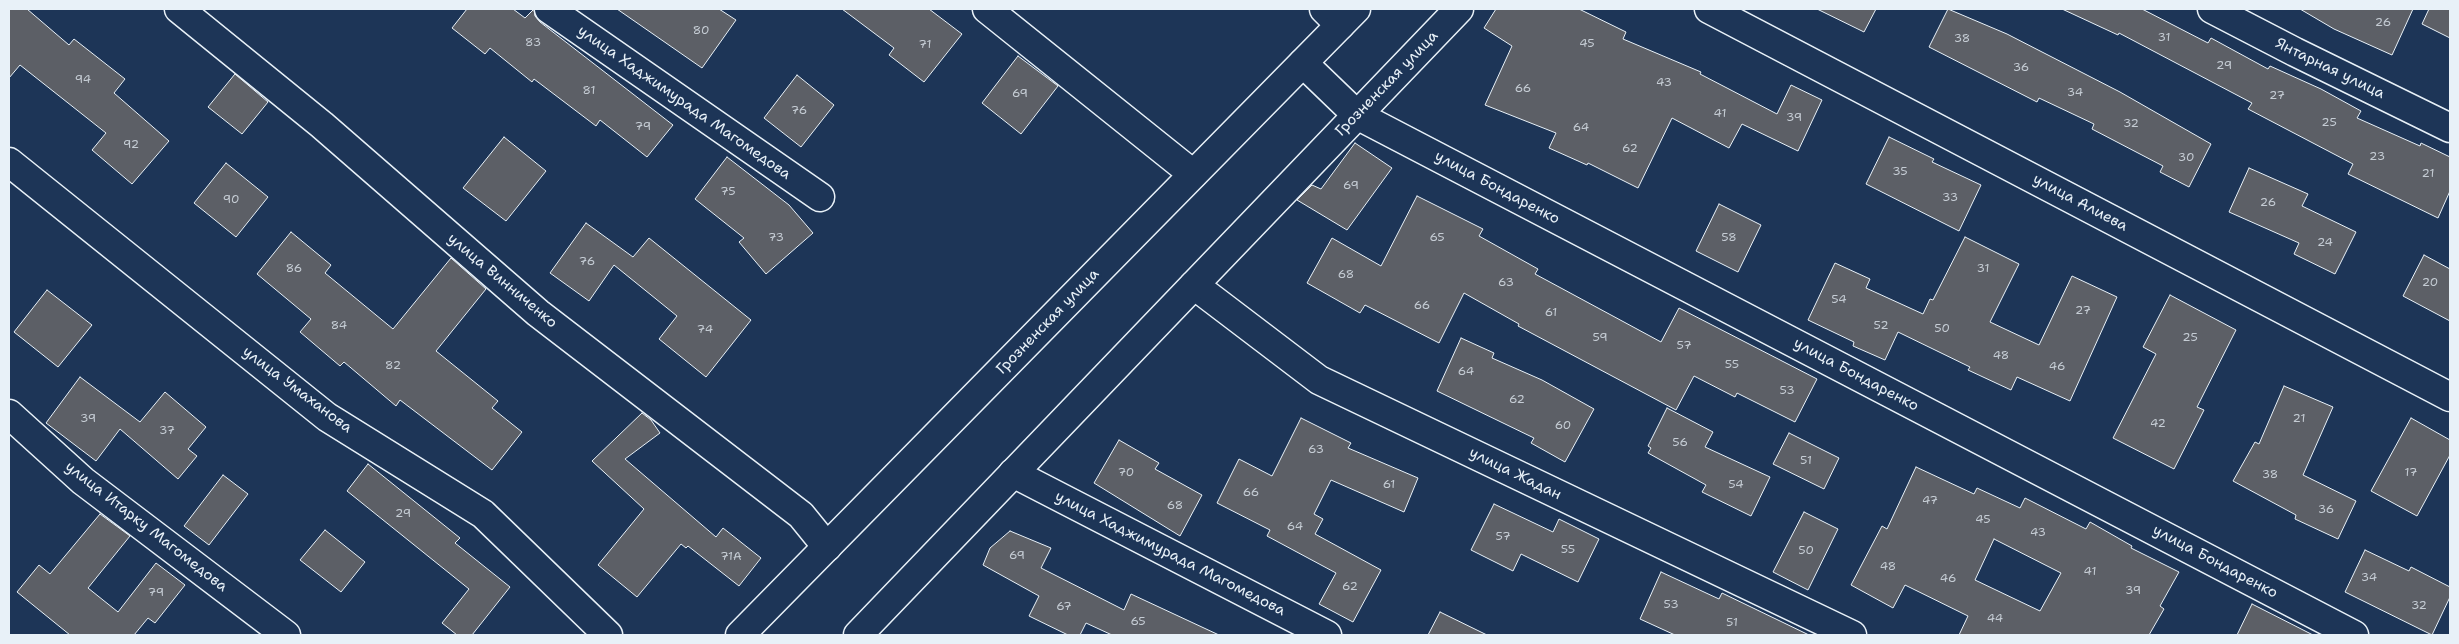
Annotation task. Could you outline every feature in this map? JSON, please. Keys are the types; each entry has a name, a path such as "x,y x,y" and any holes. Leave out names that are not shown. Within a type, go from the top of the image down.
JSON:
{"street":[{"name":"улица Винниченко","path":"179,9 322,125 538,314 801,515 827,547"},
{"name":"улица Хаджимурада Магомедова","path":"549,9 820,197"},
{"name":"Грозненская улица","path":"858,635 1459,9"},
{"name":"улица Алиева","path":"1709,9 2450,397"},
{"name":"Янтарная улица","path":"2212,9 2450,128"},
{"path":"995,13 1193,174"},
{"name":"Грозненская улица","path":"740,635 1303,62 1340,14"},
{"name":"улица Бондаренко","path":"1303,62 1357,115 2354,635"},
{"name":"улица Умаханова","path":"9,162 327,417 483,514 608,635"},
{"name":"улица Жадан","path":"1194,285 1319,380 1852,635"},
{"name":"улица Итарку Магомедова","path":"9,414 83,481 286,635"},
{"name":"улица Хаджимурада Магомедова","path":"1013,473 1327,635"}],"building":[{"path":"9,9 27,9 69,45 74,39 125,79 114,93 169,141 132,184 92,150 106,133 20,65 9,78"},
{"path":"467,9 513,9 525,18 534,9 535,16 540,22 673,125 647,157 600,120 596,126 534,79 532,82 490,48 485,54 452,28"},
{"path":"617,9 719,9 736,20 702,68"},
{"path":"842,9 929,9 962,34 924,82 889,55 894,48"},
{"path":"1496,9 1579,9 1626,32 1623,39 1701,72 1700,74 1777,114 1791,85 1822,100 1798,151 1742,124 1729,148 1672,118 1638,188 1588,163 1587,165 1549,148 1556,133 1485,105 1512,46 1484,28"},
{"path":"1817,9 1876,9 1864,32"},
{"path":"1948,9 2007,34 2120,92 2211,144 2189,187 2160,172 2163,166 2092,129 2094,124 2039,98 2037,102 1929,47"},
{"path":"2062,9 2142,9 2208,43 2211,38 2268,69 2270,66 2321,89 2361,111 2357,118 2420,146 2421,143 2450,157 2450,191 2438,218 2348,174 2353,164 2248,109 2252,103 2119,33 2118,35"},
{"path":"2300,9 2413,9 2392,55 2334,29"},
{"path":"2429,9 2450,9 2450,38 2422,24"},
{"path":"1018,56 1058,86 1021,134 982,103"},
{"path":"235,74 268,102 242,134 208,107"},
{"path":"797,75 834,105 801,147 764,118"},
{"path":"504,137 546,171 506,221 463,188"},
{"path":"1889,137 1934,159 1932,162 1981,185 1959,231 1866,184"},
{"path":"1355,143 1392,168 1347,230 1297,200 1312,185 1321,189"},
{"path":"727,157 789,205 813,233 766,274 739,242 744,238 695,199"},
{"path":"226,163 268,197 236,237 194,203"},
{"path":"2249,168 2308,194 2302,206 2356,232 2335,274 2294,254 2299,243 2229,212"},
{"path":"1417,196 1483,229 1479,236 1538,269 1535,274 1661,342 1679,308 1817,379 1795,422 1737,393 1735,397 1694,376 1676,410 1518,326 1519,324 1464,293 1439,343 1365,305 1360,313 1307,283 1332,238 1381,266"},
{"path":"1719,204 1761,225 1738,272 1696,251"},
{"path":"586,223 633,257 649,238 751,320 706,377 659,339 677,316 614,265 589,301 550,273"},
{"path":"291,232 331,265 325,273 393,329 451,258 486,289 436,351 498,401 492,408 522,432 492,470 400,400 396,406 344,362 340,366 300,332 311,319 257,274"},
{"path":"1965,237 2019,264 1990,322 2039,345 2072,276 2117,297 2070,401 2017,377 2011,390 1968,370 1970,367 1898,332 1885,360 1853,346 1854,342 1808,320 1835,263 1870,279 1866,288 1923,314 1930,299 1933,300"},
{"path":"2424,255 2450,269 2450,321 2403,296"},
{"path":"47,290 92,325 58,367 14,332"},
{"path":"2170,295 2236,330 2197,407 2204,410 2174,469 2113,438 2156,354 2143,347"},
{"path":"1461,338 1494,353 1492,358 1542,380 1594,409 1565,462 1531,443 1534,438 1437,391"},
{"path":"80,377 140,422 165,392 206,427 188,449 197,456 178,479 120,429 96,461 46,423"},
{"path":"2284,386 2333,407 2303,475 2356,501 2338,539 2295,519 2296,515 2233,481 2255,442 2259,444"},
{"path":"1667,408 1713,432 1705,447 1770,477 1751,516 1702,492 1706,485 1648,453 1651,448 1648,446"},
{"path":"642,413 651,420 660,433 625,459 716,537 723,528 761,558 739,586 688,546 686,548 681,544 637,597 598,565 644,509 592,461"},
{"path":"1301,418 1351,443 1348,448 1418,478 1404,512 1331,480 1314,514 1323,519 1315,534 1381,570 1353,622 1319,604 1336,573 1267,536 1270,530 1217,503 1239,459 1272,476"},
{"path":"2411,418 2450,440 2450,455 2417,516 2371,491"},
{"path":"1789,433 1839,458 1824,489 1773,464"},
{"path":"1119,440 1159,463 1155,469 1202,495 1180,536 1094,483"},
{"path":"368,464 460,538 455,543 510,587 472,635 457,635 442,623 469,589 347,491"},
{"path":"1916,467 1974,494 1977,488 2020,508 2025,498 2086,529 2090,522 2132,546 2131,548 2179,572 2160,606 2164,609 2149,635 1959,635 1968,616 1905,585 1893,608 1851,585 1882,526 1887,529","holes":["1994,539 2061,573 2040,611 1975,580"]},
{"path":"223,475 248,494 209,545 184,526"},
{"path":"1494,504 1553,532 1559,519 1599,539 1578,582 1521,554 1513,571 1471,550"},
{"path":"1804,512 1838,529 1808,590 1773,572"},
{"path":"100,514 130,536 88,588 118,612 156,563 185,585 155,623 148,618 134,635 70,635 17,592 39,565 50,574"},
{"path":"325,530 365,562 341,592 300,560"},
{"path":"1010,531 1051,548 1041,568 1124,610 1131,594 1219,635 1112,635 1086,623 1080,635 1068,635 1029,616 1039,596 983,565 990,548"},
{"path":"2365,550 2409,571 2411,567 2450,587 2450,597 2432,635 2345,592"},
{"path":"1661,572 1719,599 1722,593 1809,635 1675,635 1640,619"},
{"path":"2252,604 2313,635 2237,635"},
{"path":"1440,612 1487,635 1428,635"}]}
